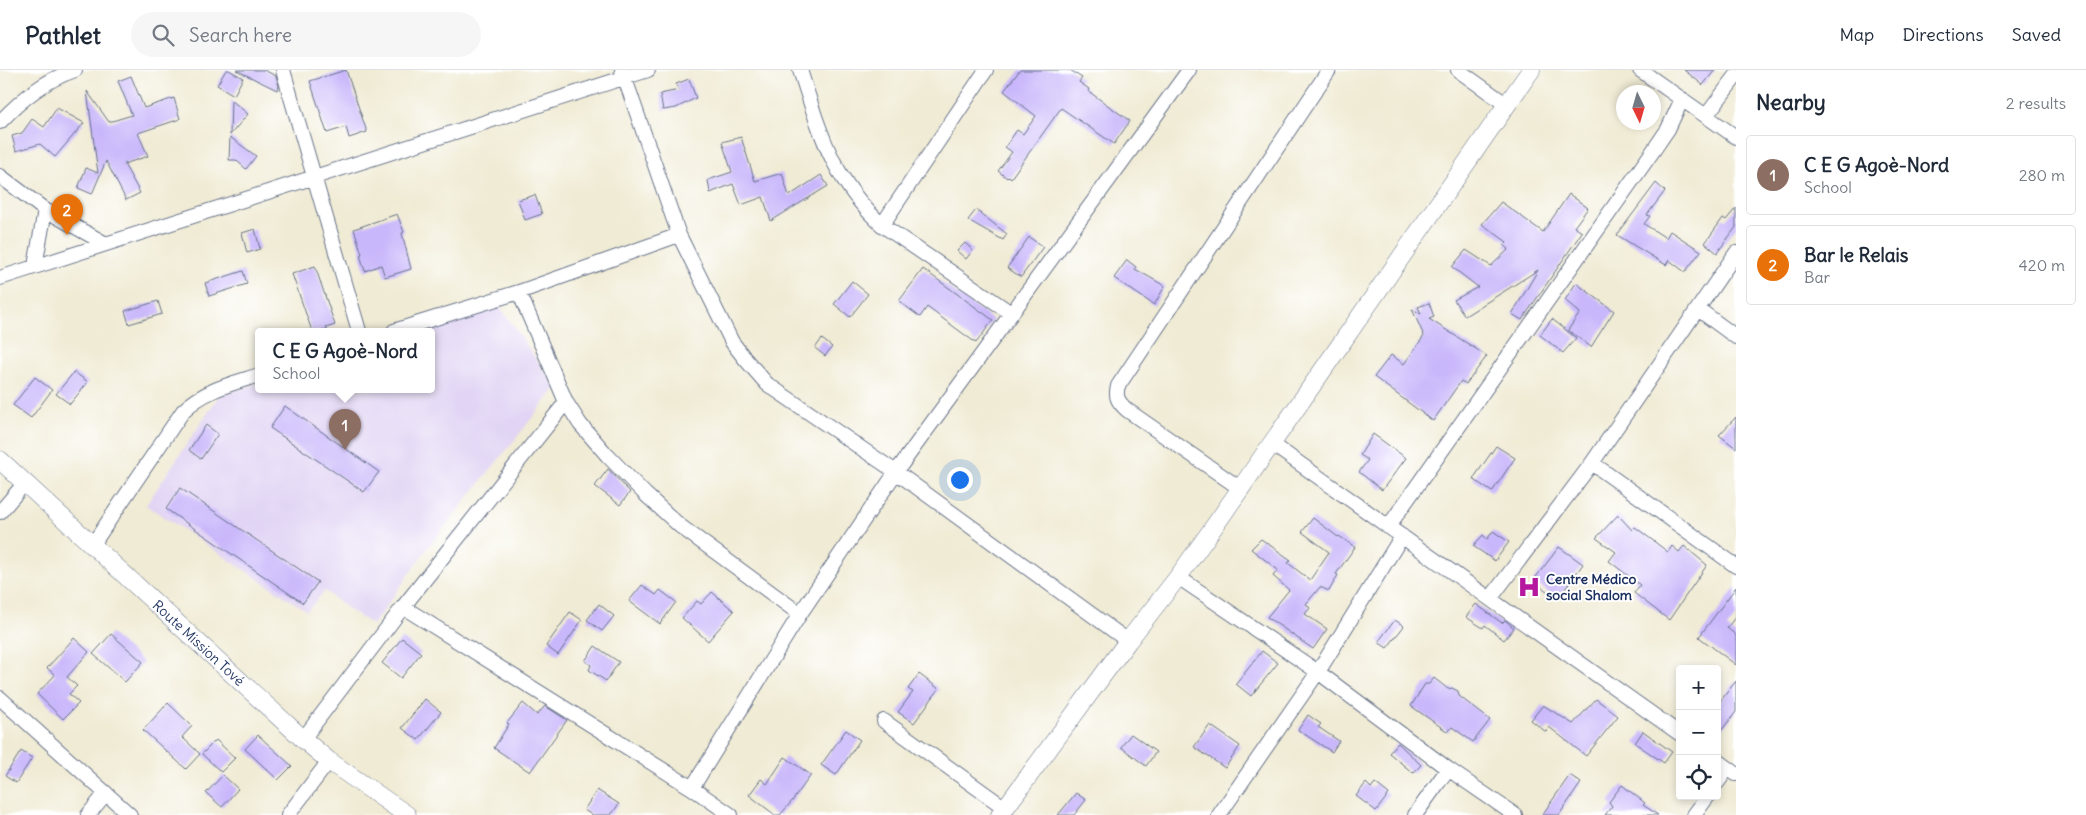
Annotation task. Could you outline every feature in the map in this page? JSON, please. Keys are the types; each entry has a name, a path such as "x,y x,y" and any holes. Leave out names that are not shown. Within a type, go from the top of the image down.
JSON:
{"street":[{"path":"0,122 38,87 75,70"},
{"path":"283,70 358,328"},
{"path":"0,278 624,74 648,70"},
{"path":"800,70 820,132 831,159 850,191 882,225 1011,313"},
{"path":"882,225 986,70"},
{"path":"692,788 800,614 896,472 1188,70"},
{"path":"1241,489 1127,410 1119,403 1116,394 1118,386 1128,370 1329,70"},
{"path":"1458,70 1507,105"},
{"path":"884,721 1002,812 1241,489 1531,70"},
{"path":"1640,70 1736,137"},
{"path":"624,74 679,234 732,342 767,384 896,472 1128,641"},
{"path":"1706,116 1736,76"},
{"path":"1388,527 1653,151 1668,128 1682,99"},
{"path":"0,176 45,210 106,244"},
{"path":"35,266 45,210"},
{"path":"404,328 519,292 679,234"},
{"path":"1490,599 1592,463 1736,253"},
{"path":"519,292 566,402 580,424 607,455 680,526 800,614"},
{"path":"1698,309 1736,337"},
{"path":"92,544 183,410 207,392 255,376"},
{"path":"303,739 403,607 566,402"},
{"path":"1272,444 1676,731"},
{"name":"Route Mission Tové","path":"0,460 303,739 329,761 406,815"},
{"path":"1592,463 1736,566"},
{"path":"0,512 25,483"},
{"path":"1219,815 1318,672 1402,536"},
{"path":"1178,576 1318,672 1448,770 1515,815"},
{"path":"403,607 692,788 731,815"},
{"path":"0,698 130,815"},
{"path":"288,815 329,761"},
{"path":"1415,815 1448,770"},
{"path":"88,815 106,793"},
{"path":"1694,815 1705,800"}],"shaded area":[{"path":"499,305 556,388 427,549 373,625 349,610 325,591 307,611 146,505 219,396 255,384 255,393 435,393 435,328 427,328"}],"building":[{"path":"226,70 243,78 234,95 217,85"},
{"path":"236,70 264,70 276,76 279,86 277,90"},
{"path":"346,70 367,132 349,138 346,127 327,133 310,81"},
{"path":"1020,70 1070,70 1082,78 1079,82 1089,89 1088,91 1130,121 1114,144 1061,108 1011,178 1009,176 1007,178 998,171 1012,152 1005,147 1017,130 1023,134 1036,116 1004,91"},
{"path":"1684,70 1715,70 1703,85"},
{"path":"131,76 144,108 174,98 180,119 138,133 148,156 124,164 140,193 126,200 106,161 92,194 78,188 86,168 98,173 87,91 109,122 132,115 118,81"},
{"path":"689,79 696,98 676,108 663,110 660,94 679,90 676,84"},
{"path":"231,100 248,114 230,135"},
{"path":"57,108 84,123 55,157 40,144 16,151 12,136 22,133 32,119 44,127"},
{"path":"230,137 256,156 246,169 236,160 229,160"},
{"path":"741,137 755,181 782,173 789,196 821,175 828,186 771,221 763,197 741,205 733,184 710,193 708,180 732,172 722,142"},
{"path":"1656,183 1665,191 1647,215 1650,216 1644,224 1666,238 1670,231 1701,251 1685,272 1669,260 1666,265 1617,235"},
{"path":"1569,194 1588,208 1574,227 1582,232 1522,320 1512,314 1538,270 1465,316 1454,300 1478,287 1452,267 1466,250 1491,266 1509,249 1504,245 1507,242 1482,224 1501,202 1543,232"},
{"path":"535,195 542,214 525,220 518,200"},
{"path":"1736,208 1736,227 1717,253 1705,243 1723,218 1726,220"},
{"path":"976,210 1007,234 1003,240 968,220"},
{"path":"397,214 404,232 402,233 411,269 385,277 381,265 365,271 354,229"},
{"path":"255,229 260,249 247,253 242,233"},
{"path":"1029,237 1043,247 1021,277 1007,268"},
{"path":"965,243 973,250 966,259 957,251"},
{"path":"1127,260 1136,267 1135,269 1165,286 1154,305 1114,278"},
{"path":"315,266 335,325 326,328 311,328 292,274"},
{"path":"923,269 993,320 976,343 927,307 920,317 899,301"},
{"path":"243,271 247,284 209,296 205,283"},
{"path":"852,281 868,294 850,317 834,304"},
{"path":"1576,283 1614,311 1591,347 1568,330 1580,313 1565,300"},
{"path":"158,301 162,314 129,324 125,311"},
{"path":"1429,303 1434,317 1429,319 1487,356 1466,384 1461,381 1433,421 1374,377 1391,355 1404,364 1424,336 1412,309 1421,314 1418,307"},
{"path":"1552,319 1576,338 1563,353 1540,335"},
{"path":"822,339 832,347 825,356 815,348"},
{"path":"74,372 88,382 70,404 56,394"},
{"path":"35,377 52,390 31,418 13,405"},
{"path":"285,406 379,472 364,492 270,428"},
{"path":"1736,417 1736,448 1719,435"},
{"path":"206,425 218,434 201,459 189,450"},
{"path":"1373,434 1406,458 1382,490 1359,472 1368,460 1360,455"},
{"path":"1496,446 1515,458 1492,492 1473,479"},
{"path":"608,469 630,492 620,505 595,486"},
{"path":"180,488 318,582 303,603 166,509"},
{"path":"1618,515 1632,530 1635,527 1668,552 1672,546 1679,552 1684,546 1707,565 1669,620 1634,593 1640,585 1609,561 1616,552 1596,538"},
{"path":"1313,518 1355,547 1336,574 1338,575 1329,591 1320,587 1306,604 1310,608 1305,614 1327,629 1313,649 1267,617 1289,590 1273,576 1278,570 1251,549 1261,539 1291,560 1288,563 1310,580 1329,552 1302,532"},
{"path":"1493,531 1509,542 1495,561 1473,546 1483,535 1487,539"},
{"path":"1559,547 1583,564 1558,599 1533,581"},
{"path":"642,585 656,595 660,590 676,602 660,624 629,601"},
{"path":"1736,587 1736,616 1727,628 1736,635 1736,665 1699,637"},
{"path":"712,592 734,611 708,641 682,618 697,601 701,604"},
{"path":"599,604 614,616 602,631 587,620"},
{"path":"1476,604 1502,623 1505,620 1514,628 1504,640 1485,625 1483,628 1466,617"},
{"path":"570,612 582,620 558,655 546,646"},
{"path":"1395,620 1404,626 1387,648 1378,642"},
{"path":"111,634 143,662 125,682 93,654"},
{"path":"74,638 89,652 67,677 77,686 69,694 79,703 63,719 37,694 55,675 47,668"},
{"path":"402,638 421,653 401,678 382,663"},
{"path":"595,646 619,662 606,681 589,670 591,665 585,661"},
{"path":"1262,651 1278,663 1251,696 1236,684"},
{"path":"919,674 939,689 914,723 898,712 913,692 908,689"},
{"path":"1434,678 1448,689 1452,688 1458,691 1459,696 1490,720 1473,742 1452,727 1448,732 1411,706 1425,684 1429,684"},
{"path":"1736,681 1736,712 1721,731 1721,710 1721,700"},
{"path":"425,699 441,712 418,740 402,728"},
{"path":"1596,699 1618,716 1586,756 1549,727 1546,732 1531,720 1543,705 1573,724"},
{"path":"168,703 192,726 182,737 200,754 186,769 143,730"},
{"path":"523,703 537,715 545,706 567,720 530,772 494,748 509,724 507,723"},
{"path":"1308,715 1321,724 1318,727 1339,741 1332,752 1298,730"},
{"path":"1210,725 1240,746 1225,768 1194,747"},
{"path":"846,730 860,740 836,775 821,765"},
{"path":"1643,731 1672,752 1664,763 1635,743"},
{"path":"1131,734 1156,752 1146,766 1121,747"},
{"path":"258,735 292,766 278,780 245,749"},
{"path":"216,740 235,758 221,772 202,754"},
{"path":"1398,743 1421,765 1413,773 1389,753"},
{"path":"21,751 32,758 16,783 5,776"},
{"path":"785,757 811,775 780,815 775,815 749,795 761,779 767,784"},
{"path":"223,775 238,789 222,807 206,793"},
{"path":"1570,775 1581,783 1559,815 1542,815"},
{"path":"1366,783 1371,788 1375,783 1389,794 1376,811 1356,796"},
{"path":"1622,785 1645,803 1643,805 1658,815 1605,815 1612,806 1609,802"},
{"path":"597,790 619,804 611,815 592,815 584,810"},
{"path":"1076,793 1086,800 1074,815 1058,815"}],"place":[{"name":"Bar le Relais","path":"67,235"},
{"name":"C E G Agoè-Nord","path":"345,450"},
{"name":"Centre Médico social Shalom","path":"1529,587"}]}
